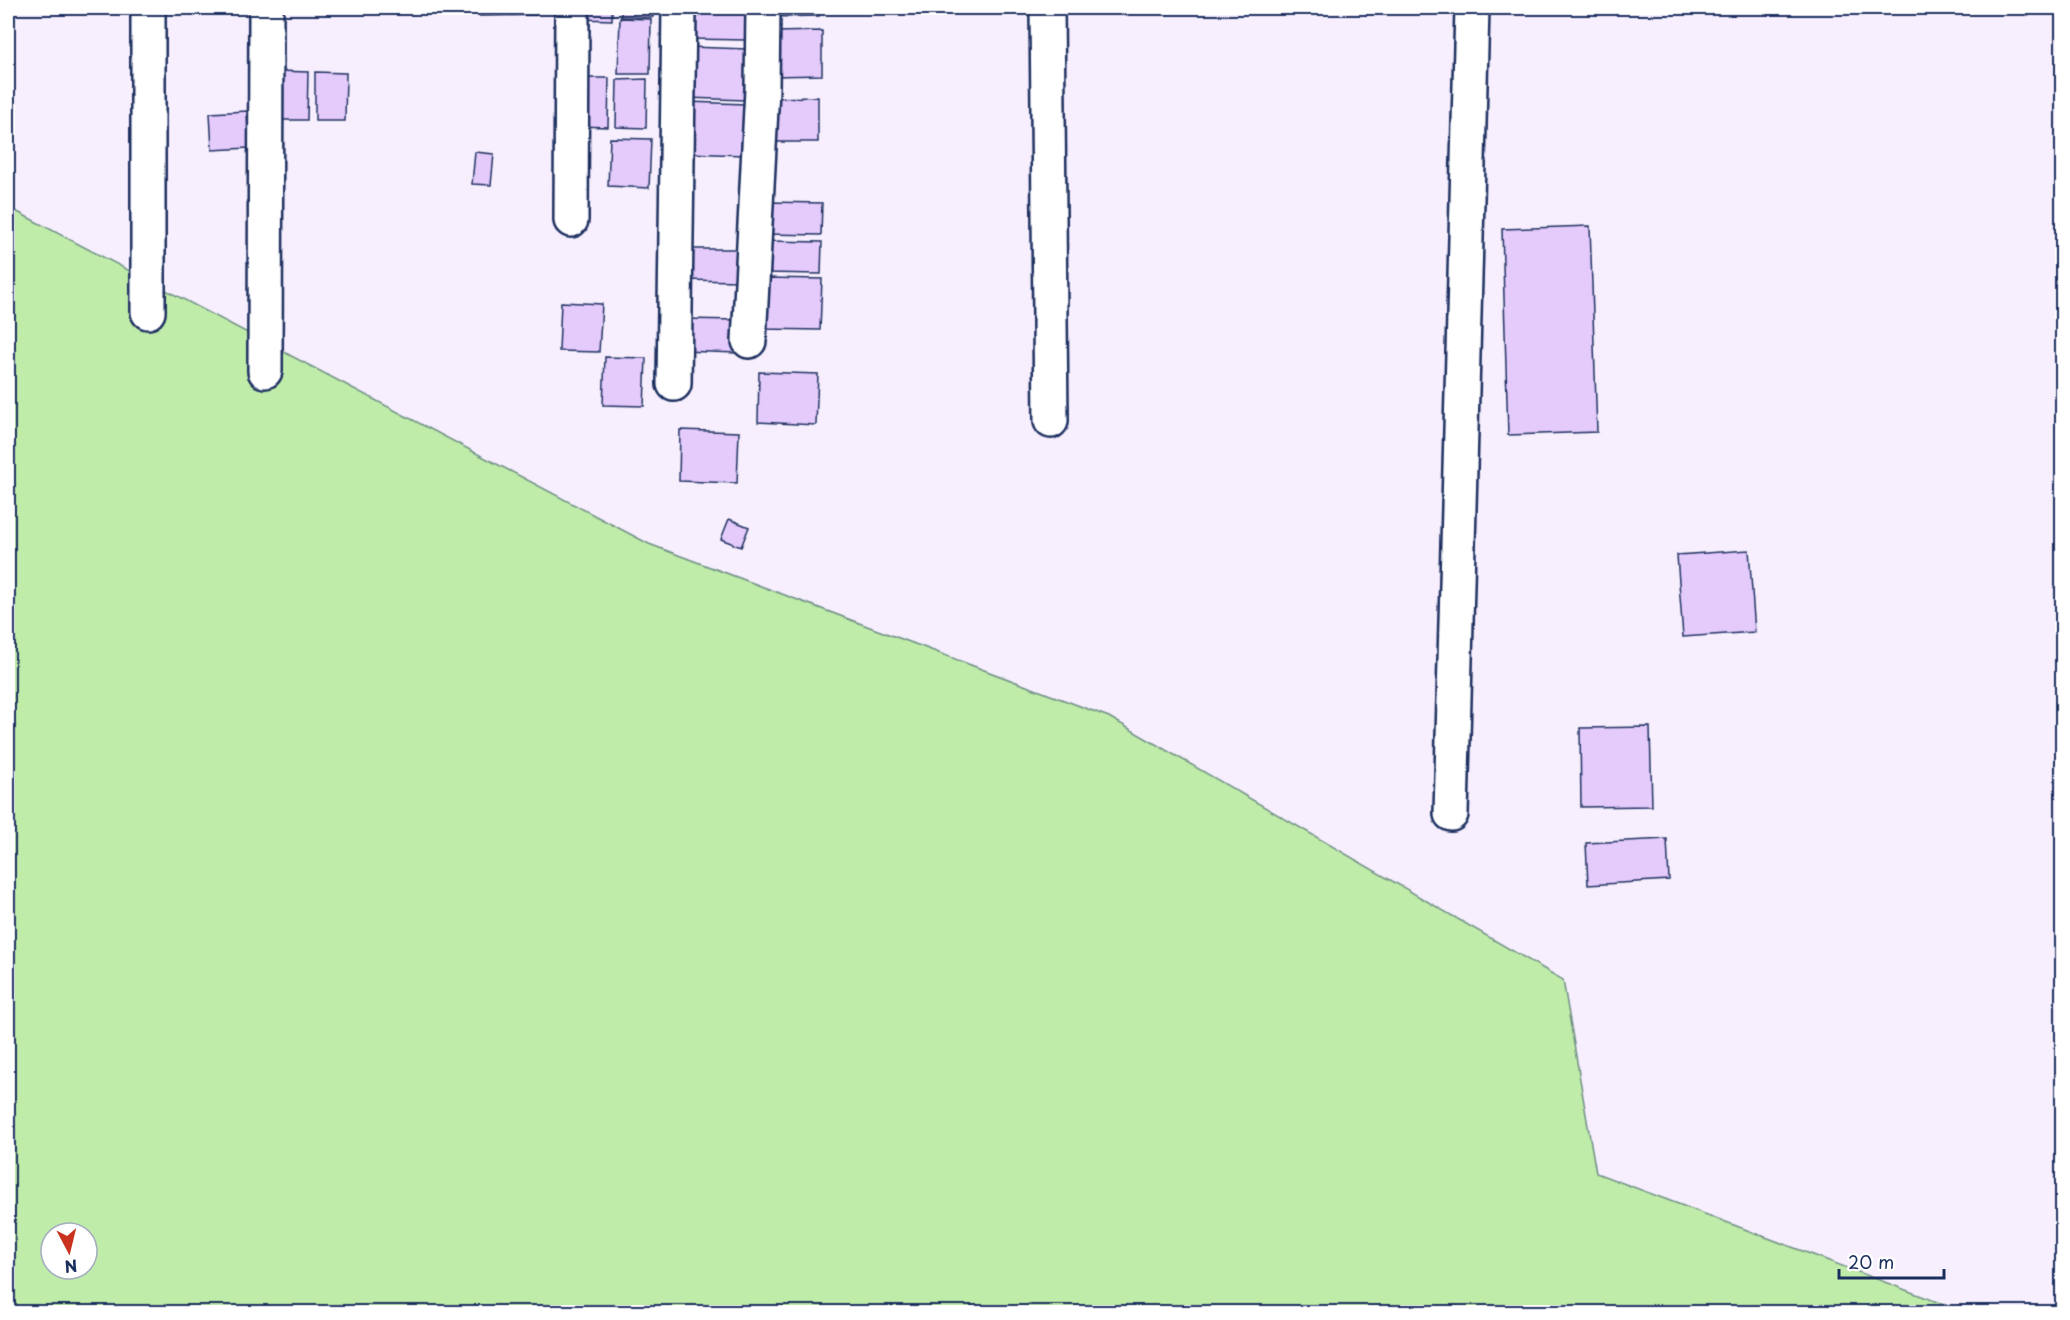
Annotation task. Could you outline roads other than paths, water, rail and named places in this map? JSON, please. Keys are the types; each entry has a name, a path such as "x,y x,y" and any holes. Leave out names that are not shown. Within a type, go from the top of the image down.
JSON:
{"street":[{"path":"148,8 148,312"},
{"path":"265,371 266,8"},
{"path":"572,8 572,220"},
{"path":"674,384 679,8"},
{"path":"749,341 762,89 763,8"},
{"path":"1047,8 1051,421"},
{"path":"1451,814 1472,8"}]}
